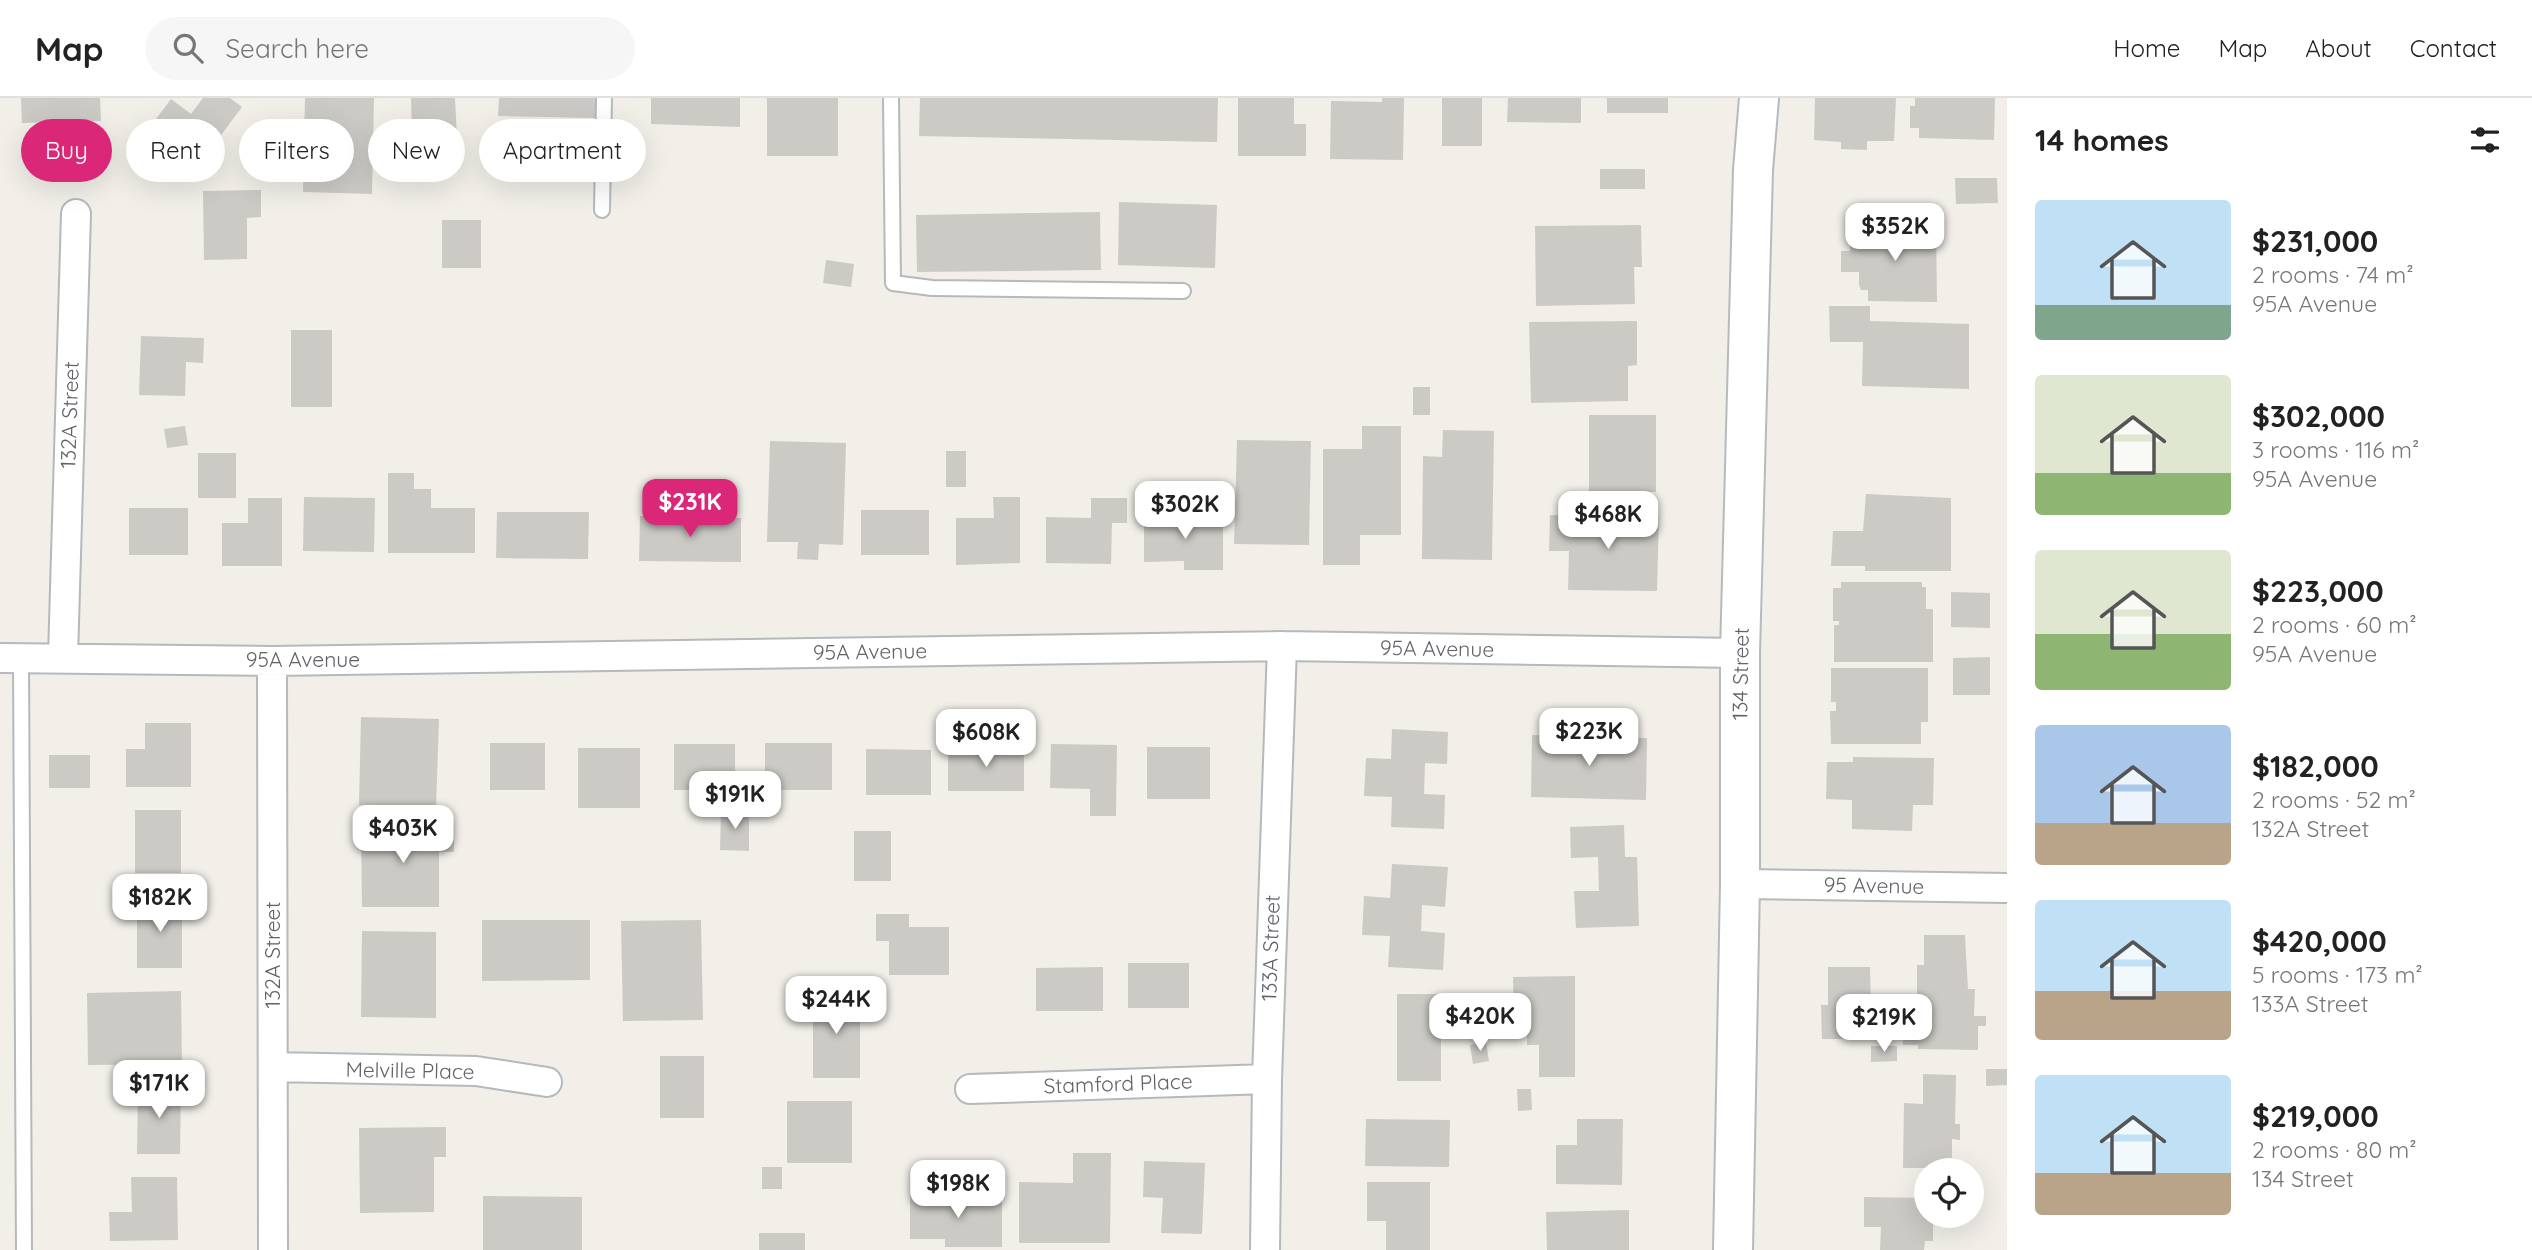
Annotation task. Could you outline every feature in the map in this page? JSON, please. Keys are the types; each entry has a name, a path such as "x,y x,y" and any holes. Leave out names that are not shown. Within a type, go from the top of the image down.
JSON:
{"street":[{"name":"134 Street","path":"1733,1250 1740,884 1740,653 1753,170 1759,98"},
{"name":"132A Street","path":"63,657 76,214"},
{"name":"95A Avenue","path":"10,658 272,661 1282,646 1740,653"},
{"name":"133A Street","path":"1265,1250 1267,1079 1282,646"},
{"name":"132A Street","path":"272,661 273,1250"},
{"name":"95 Avenue","path":"1740,884 2007,888"},
{"name":"Melville Place","path":"273,1067 476,1071 547,1082"},
{"name":"Stamford Place","path":"970,1089 1267,1079"}],"lane":[{"path":"602,210 604,98"},
{"path":"891,98 893,283 932,288 1183,291"},
{"path":"10,658 24,1250"}],"building":[{"path":"21,98 100,98 101,119 22,119"},
{"path":"203,98 230,98 242,107 225,130 225,119 156,119 171,99 191,114"},
{"path":"305,98 374,98 374,119 368,119 368,182 372,182 372,194 303,192 303,182 354,182 354,119 305,119"},
{"path":"411,98 455,98 456,119 412,119"},
{"path":"499,98 600,98 599,118 498,116"},
{"path":"651,98 740,98 740,127 651,124"},
{"path":"767,98 838,98 838,156 767,156"},
{"path":"920,98 1218,98 1217,142 919,136"},
{"path":"1238,98 1294,98 1294,124 1306,124 1306,156 1238,156"},
{"path":"1382,98 1404,98 1403,160 1330,159 1331,101 1382,102"},
{"path":"1442,98 1482,98 1482,146 1442,146"},
{"path":"1508,98 1581,98 1581,123 1507,122"},
{"path":"1607,98 1668,98 1668,113 1607,113"},
{"path":"1815,98 1896,98 1894,141 1867,141 1867,150 1841,149 1841,142 1814,140"},
{"path":"1915,98 1995,98 1994,140 1919,138 1919,128 1910,128 1910,106 1915,106"},
{"path":"1600,169 1645,169 1645,189 1600,189"},
{"path":"1955,178 1997,178 1998,203 1956,204"},
{"path":"261,190 261,217 247,218 247,259 204,260 203,191"},
{"path":"1119,202 1217,205 1215,268 1118,265"},
{"path":"1100,212 1101,270 917,272 916,215"},
{"path":"442,220 481,220 481,268 442,268"},
{"path":"1641,225 1642,267 1634,267 1635,304 1536,306 1535,226"},
{"path":"1887,225 1936,226 1937,302 1868,301 1868,290 1861,290 1859,285 1859,272 1841,272 1841,251 1850,251 1850,233 1887,233"},
{"path":"826,260 854,264 851,287 823,283"},
{"path":"1829,306 1870,306 1870,321 1969,324 1969,389 1862,386 1863,342 1830,342"},
{"path":"1637,321 1637,365 1628,366 1628,401 1531,403 1529,322"},
{"path":"291,330 332,330 332,407 291,407"},
{"path":"141,336 204,338 203,363 186,362 185,396 139,395"},
{"path":"1413,387 1430,387 1430,415 1413,415"},
{"path":"1589,415 1656,415 1656,492 1589,492"},
{"path":"185,426 188,445 167,448 164,429"},
{"path":"1362,426 1401,426 1401,535 1360,535 1360,565 1323,565 1323,449 1362,449"},
{"path":"1443,430 1494,431 1492,560 1422,559 1423,456 1442,457"},
{"path":"1237,440 1311,441 1309,545 1234,544"},
{"path":"770,441 846,443 843,545 819,544 818,560 797,559 798,542 767,542"},
{"path":"946,451 966,451 966,487 946,487"},
{"path":"198,453 236,453 236,498 198,498"},
{"path":"388,473 414,473 414,489 431,489 431,508 475,508 475,553 388,553"},
{"path":"1866,494 1951,498 1951,571 1865,571 1865,566 1831,566 1833,531 1863,531"},
{"path":"304,497 375,498 374,552 303,551"},
{"path":"993,497 1020,497 1020,563 956,565 956,518 994,518"},
{"path":"248,498 282,498 282,566 222,566 222,523 248,523"},
{"path":"1091,498 1127,498 1127,523 1112,523 1111,564 1046,563 1046,517 1091,518"},
{"path":"129,508 188,508 188,555 129,555"},
{"path":"861,510 929,510 929,555 861,555"},
{"path":"497,512 589,512 588,559 496,558"},
{"path":"1550,515 1659,516 1657,591 1568,590 1569,551 1549,551"},
{"path":"640,516 741,518 741,562 639,561"},
{"path":"1223,516 1223,570 1184,570 1184,561 1144,562 1144,517"},
{"path":"1841,582 1922,582 1922,587 1926,587 1926,609 1933,609 1933,662 1834,662 1834,625 1839,625 1839,621 1833,621 1833,588 1841,588"},
{"path":"1951,592 1990,593 1990,628 1951,627"},
{"path":"1990,657 1990,695 1953,695 1953,658"},
{"path":"1831,668 1928,668 1928,722 1921,722 1921,744 1831,744 1830,711 1836,711 1836,702 1831,702"},
{"path":"361,717 439,719 436,808 359,805"},
{"path":"145,723 191,723 191,787 126,787 126,749 145,749"},
{"path":"1392,729 1448,732 1447,764 1425,763 1424,794 1445,795 1444,829 1391,827 1392,797 1364,796 1366,758 1391,759"},
{"path":"1532,735 1647,738 1646,800 1531,797"},
{"path":"490,743 545,743 545,790 490,790"},
{"path":"765,743 832,743 832,790 765,790"},
{"path":"674,744 735,744 735,790 674,790"},
{"path":"1051,744 1117,745 1116,816 1090,816 1090,789 1050,788"},
{"path":"948,747 1024,747 1024,791 948,791"},
{"path":"1147,747 1210,747 1210,799 1147,799"},
{"path":"578,748 640,748 640,808 578,808"},
{"path":"866,749 931,750 931,795 866,795"},
{"path":"49,755 90,755 90,788 49,788"},
{"path":"1853,757 1934,758 1933,805 1913,805 1912,831 1852,829 1852,800 1826,799 1827,762 1853,762"},
{"path":"135,810 181,810 181,873 135,873"},
{"path":"721,812 749,812 749,851 720,850"},
{"path":"1624,825 1625,857 1637,857 1639,926 1576,928 1574,891 1599,891 1598,857 1571,858 1570,827"},
{"path":"361,826 454,826 454,852 439,852 439,907 362,907"},
{"path":"854,831 891,831 891,881 854,881"},
{"path":"1392,864 1448,867 1445,907 1422,905 1421,931 1445,933 1443,970 1388,967 1390,936 1362,935 1364,896 1390,898"},
{"path":"137,901 182,901 182,968 137,968"},
{"path":"876,914 909,914 909,927 949,927 949,975 889,975 889,941 876,941"},
{"path":"482,920 590,920 590,980 482,981"},
{"path":"701,920 703,1020 623,1021 621,921"},
{"path":"362,931 436,932 436,1018 361,1017"},
{"path":"1924,935 1965,935 1968,989 1975,989 1974,1016 1986,1016 1986,1026 1978,1026 1978,1050 1918,1049 1918,1045 1903,1045 1903,1006 1917,1006 1917,965 1924,965"},
{"path":"1128,963 1189,963 1189,1008 1128,1008"},
{"path":"1103,967 1103,1011 1036,1011 1036,968"},
{"path":"1828,967 1870,967 1871,1008 1901,1008 1901,1039 1822,1039 1821,1005 1828,1005"},
{"path":"1575,976 1575,1077 1539,1077 1539,1045 1527,1045 1527,1026 1514,1026 1513,977"},
{"path":"181,991 182,1064 88,1065 87,993"},
{"path":"813,994 860,994 860,1078 813,1078"},
{"path":"1397,994 1441,994 1441,1081 1397,1081"},
{"path":"1486,1042 1489,1061 1473,1064 1470,1045"},
{"path":"1871,1046 1897,1046 1897,1061 1871,1062"},
{"path":"660,1056 704,1056 704,1118 660,1118"},
{"path":"1986,1069 2007,1069 2007,1085 1986,1086"},
{"path":"1923,1074 1956,1075 1955,1124 1960,1124 1960,1140 1952,1139 1952,1158 1914,1158 1914,1168 1903,1168 1904,1103 1923,1104"},
{"path":"138,1086 181,1087 180,1154 137,1154"},
{"path":"1517,1089 1531,1089 1532,1110 1518,1111"},
{"path":"787,1101 852,1101 852,1163 787,1163"},
{"path":"1366,1119 1450,1120 1449,1167 1365,1166"},
{"path":"1577,1119 1623,1119 1622,1185 1556,1184 1556,1145 1577,1145"},
{"path":"446,1127 446,1157 434,1157 434,1212 360,1213 359,1128"},
{"path":"1073,1153 1111,1153 1110,1243 1019,1243 1019,1182 1073,1183"},
{"path":"1144,1161 1205,1163 1202,1234 1161,1233 1163,1198 1143,1197"},
{"path":"762,1167 782,1167 782,1189 762,1189"},
{"path":"131,1177 177,1177 178,1240 110,1241 109,1212 132,1212"},
{"path":"1367,1182 1430,1182 1430,1250 1386,1250 1386,1221 1367,1221"},
{"path":"483,1196 582,1197 582,1250 483,1250"},
{"path":"910,1196 1002,1196 1002,1247 945,1247 945,1239 910,1239"},
{"path":"1864,1197 1914,1198 1914,1228 1933,1228 1933,1241 1925,1241 1924,1250 1880,1250 1881,1227 1864,1227"},
{"path":"1629,1210 1629,1250 1547,1250 1546,1212"},
{"path":"759,1233 805,1233 805,1250 759,1250"}]}
